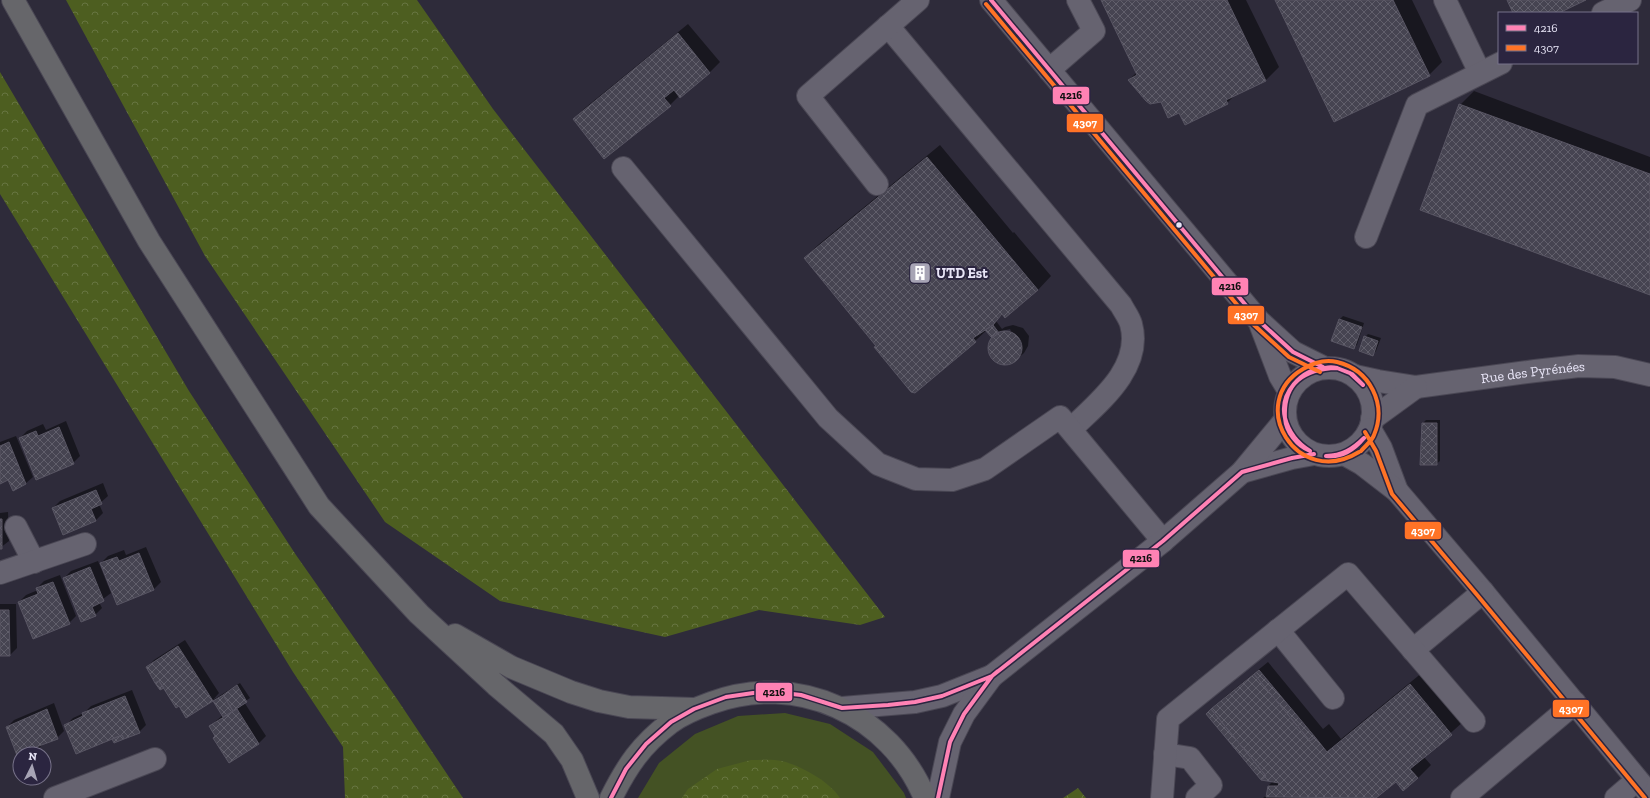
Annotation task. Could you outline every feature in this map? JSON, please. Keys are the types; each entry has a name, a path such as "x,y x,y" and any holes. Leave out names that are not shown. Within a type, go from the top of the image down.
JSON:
{"main road":[{"path":"13,0 149,241 319,506 419,614 496,685 554,734 572,760 588,798"},
{"path":"419,614 511,668 571,692 599,701 629,707 694,709"},
{"path":"611,798 626,770 646,744 671,722 694,709 726,697 753,693 775,692 801,695 842,708 867,724 885,738 899,753 912,771 925,798"}],"street":[{"path":"877,184 808,96 918,0"},
{"path":"991,0 1259,321 1293,352 1323,367"},
{"path":"1049,70 1094,31 1078,0"},
{"path":"1445,0 1480,73"},
{"path":"1606,12 1630,0"},
{"path":"888,26 1121,305 1130,324 1133,343 1127,366 1110,391 1071,429"},
{"path":"1366,237 1417,105 1499,64"},
{"path":"623,168 828,418 878,464 916,479 952,480 985,469 1060,417 1163,541"},
{"path":"1259,321 1280,376 1289,391"},
{"name":"Rue des Pyrénées","path":"1355,376 1416,387 1579,366 1615,367 1650,375"},
{"path":"1242,472 1292,458 1314,454 1329,456 1344,454 1364,439 1371,424 1373,405 1367,388 1355,376 1340,368 1323,367 1309,372 1297,380 1289,391 1284,405 1285,420 1291,435 1301,446 1314,454"},
{"name":"Rue des Pyrénées","path":"1371,424 1416,387"},
{"path":"938,798 950,742 964,714 992,676 1163,541 1242,472 1285,420"},
{"path":"1371,424 1398,491"},
{"path":"1344,454 1362,464 1398,491 1644,788 1616,798"},
{"path":"16,527 34,562"},
{"path":"0,574 85,544"},
{"path":"1162,798 1168,719 1348,574 1474,722"},
{"path":"1413,650 1483,592"},
{"path":"1278,630 1333,698"},
{"path":"842,708 915,702 942,696 992,676"},
{"path":"1462,798 1575,703"},
{"path":"1165,754 1190,758 1211,785 1197,798"},
{"path":"54,798 155,759"}],"green space":[{"path":"66,0 417,0 493,109 885,617 860,625 759,610 665,637 500,601 385,522 205,256"},
{"path":"0,72 189,391 296,555 397,699 463,798 345,798 343,747 293,672 0,194"},
{"path":"785,713 830,724 873,752 904,793 906,798 638,798 659,763 695,734 738,716"},
{"path":"751,760 778,760 798,766 822,780 840,798 682,798 688,789 717,769"},
{"path":"1078,788 1086,798 1063,798"}],"building":[{"path":"1101,0 1227,0 1266,81 1226,100 1228,104 1185,125 1179,113 1168,118 1161,102 1150,104 1128,80 1137,75"},
{"path":"1275,0 1393,0 1430,76 1334,122"},
{"path":"1507,0 1586,0 1561,12 1513,12"},
{"path":"678,33 710,73 680,98 674,90 664,98 671,106 604,159 573,119"},
{"path":"1459,104 1650,174 1650,295 1420,210"},
{"name":"UTD Est","path":"927,157 1038,290 1005,318 1002,314 993,325 973,338 976,342 915,393 911,392 874,347 876,346 804,258"},
{"path":"1339,319 1362,327 1354,349 1331,341"},
{"path":"993,325 999,333 992,338 985,330"},
{"path":"1008,331 1017,336 1021,341 1021,355 1017,360 1012,364 1002,365 998,364 989,355 988,345 989,341 998,332"},
{"path":"1364,336 1378,341 1373,356 1359,351"},
{"path":"1422,423 1437,423 1437,465 1420,465"},
{"path":"59,427 74,464 36,480 19,438 36,431 38,436"},
{"path":"9,442 26,484 13,491 8,480 0,484 0,446"},
{"path":"96,490 102,504 91,509 96,521 63,535 52,508"},
{"path":"0,519 2,519 2,549 0,549"},
{"path":"139,553 154,590 117,605 100,563 117,557 119,561"},
{"path":"90,567 104,601 92,607 96,616 81,622 63,578"},
{"path":"53,582 70,624 33,639 18,602 38,594 36,588"},
{"path":"0,610 9,610 10,656 0,656"},
{"path":"178,646 213,701 186,718 179,706 176,708 159,681 155,683 146,667"},
{"path":"1259,670 1315,737 1310,741 1254,674"},
{"path":"1254,674 1310,741 1315,737 1327,752 1410,684 1452,735 1410,769 1418,778 1403,791 1396,782 1376,798 1266,797 1268,786 1278,786 1279,783 1261,780 1266,776 1211,709"},
{"path":"159,681 164,688 160,690 155,683"},
{"path":"237,685 247,702 233,711 223,695"},
{"path":"223,695 233,711 223,717 213,701"},
{"path":"125,696 140,733 124,739 122,735 76,754 64,725 83,716 82,713"},
{"path":"47,709 58,739 39,746 13,746 6,727"},
{"path":"237,709 259,744 229,763 213,738 215,736 209,726"},
{"path":"1211,709 1266,776 1261,780 1206,714"},
{"path":"122,735 124,739 114,743 112,739"}],"transit line":[{"name":"4216","path":"991,0 1259,321 1293,352 1323,367"},
{"name":"4307","path":"986,4 1254,325 1289,357 1320,372"},
{"name":"4307","path":"1359,452 1336,461 1316,460 1299,451 1286,438 1279,420 1279,402 1286,384 1303,369 1319,362 1337,362 1349,366 1359,372 1367,380 1377,400 1378,412 1373,437 1361,451"},
{"name":"4216","path":"1285,418 1285,400 1294,384 1300,378 1316,369 1330,367 1337,368"},
{"name":"4216","path":"1285,418 1285,406 1288,396 1292,387 1298,380 1315,371 1337,368"},
{"name":"4216","path":"1337,368 1352,374 1363,385"},
{"name":"4216","path":"1337,368 1350,373 1363,385"},
{"name":"4216","path":"1285,418 1294,437 1301,445 1310,451"},
{"name":"4216","path":"1285,418 1293,438 1301,446 1310,451"},
{"name":"4307","path":"1365,432 1376,451 1392,494 1645,798"},
{"name":"4216","path":"1326,456 1337,455 1347,451 1364,438"},
{"name":"4216","path":"1326,456 1337,456 1347,452 1364,438"},
{"name":"4216","path":"611,798 626,769 646,744 671,722 694,709 726,697 753,693 775,692 801,695 842,708 888,705 915,702 942,696 992,676 1163,541 1242,472 1292,458 1314,454"},
{"name":"4216","path":"938,798 950,742 964,714 992,676 998,671"}],"place":[{"name":"UTD Est","path":"920,273"}]}
